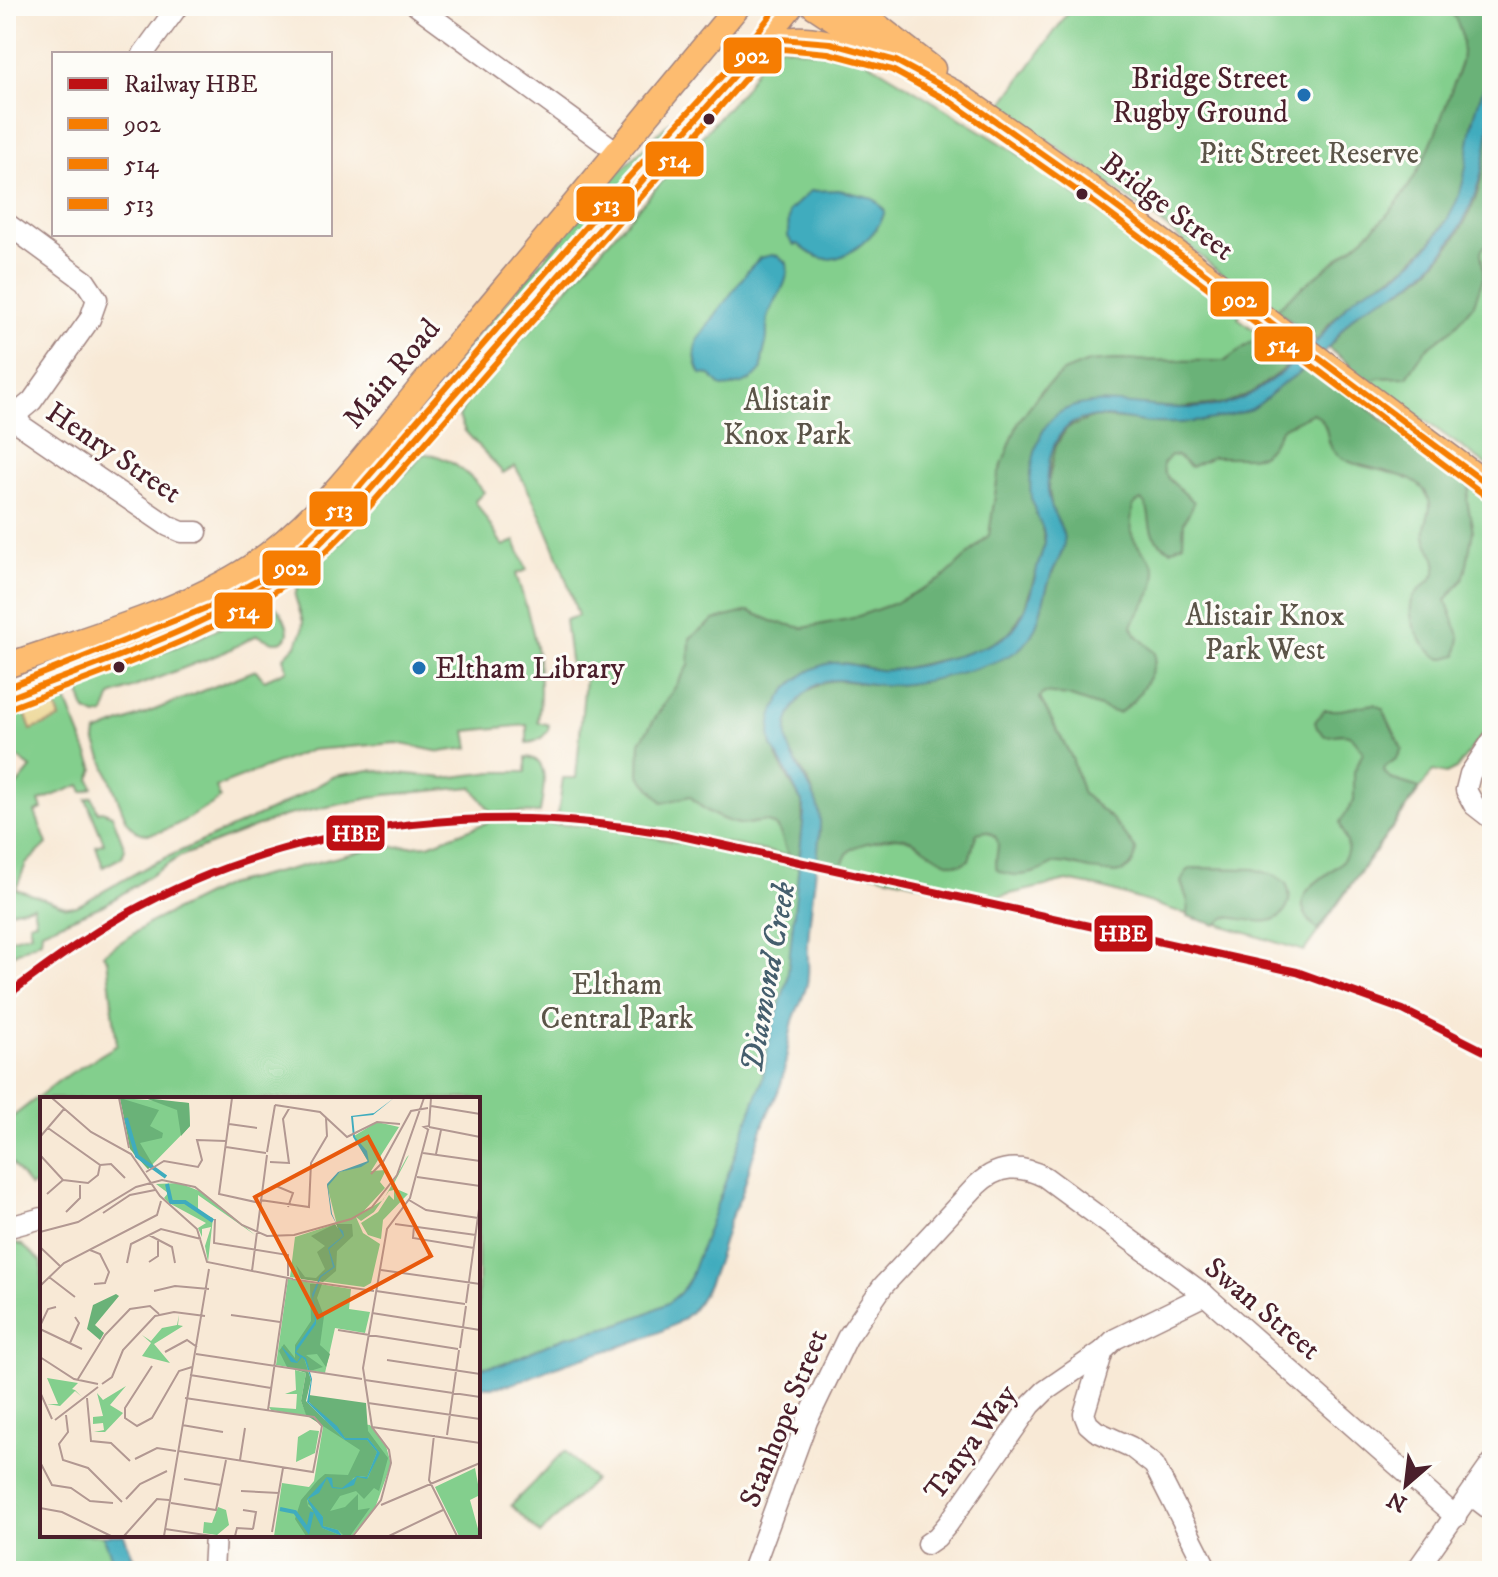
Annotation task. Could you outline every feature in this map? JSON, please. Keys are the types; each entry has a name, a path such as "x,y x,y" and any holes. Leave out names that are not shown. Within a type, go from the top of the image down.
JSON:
{"main road":[{"name":"Main Road","path":"6,666 198,595 249,568 278,547 334,490 738,6"},
{"name":"Main Road","path":"6,699 191,626 269,585 301,561 335,528 429,422 758,49 791,6"},
{"name":"Bridge Street","path":"814,6 896,61 957,94 1102,196 1492,488"},
{"name":"Bridge Street","path":"852,6 919,57 957,94"},
{"path":"758,49 781,39 808,39 896,61"},
{"path":"407,404 411,418 429,422"},
{"path":"269,585 278,547"}],"street":[{"path":"144,52 178,6"},
{"path":"417,6 617,152"},
{"path":"6,223 85,281 97,299 90,319 32,401 20,411 10,410"},
{"name":"Henry Street","path":"10,410 22,426 168,526 182,532 197,532"},
{"path":"1492,741 1470,774 1466,790 1474,805 1492,819"},
{"name":"Swan Street","path":"1016,1167 1045,1177 1205,1295 1456,1517"},
{"name":"Stanhope Street","path":"752,1571 807,1421 853,1327 883,1286 977,1185 988,1175 1016,1167"},
{"path":"6,1228 40,1219"},
{"name":"Tanya Way","path":"927,1544 948,1524 1031,1405 1045,1391 1103,1351 1115,1339 1205,1295"},
{"path":"1103,1351 1084,1414 1088,1424 1131,1447 1154,1465 1208,1571"},
{"path":"1416,1571 1492,1463"},
{"path":"1471,1495 1492,1511"},
{"path":"213,1571 215,1537"}],"green space":[{"name":"Pitt Street Reserve","path":"1073,6 1492,6 1492,65 1383,281 1317,341 1255,295 1251,299 1159,221 1001,106"},
{"path":"1446,6 1492,6 1492,65 1473,120 1460,196 1431,242 1407,266 1361,292 1328,325 1317,341 1276,310 1372,230 1411,183 1431,144 1461,62 1461,32"},
{"path":"770,9 775,13 748,47 472,357 441,383 438,381 620,171 693,99"},
{"name":"Alistair Knox Park","path":"780,46 864,60 880,69 1014,151 1240,314 1238,318 1295,360 1253,392 1148,407 1037,518 826,664 799,858 638,825 558,814 563,778 576,778 586,668 571,668 565,620 578,616 551,539 515,466 503,473 465,431 459,417 467,401 744,89 762,59"},
{"path":"1492,109 1492,469 1355,375 1347,369 1350,365 1328,348 1400,291 1450,245"},
{"path":"1492,109 1492,237 1481,251 1484,276 1474,304 1454,328 1425,350 1407,377 1378,378 1366,383 1347,369 1350,365 1328,348 1363,308 1415,281 1436,262 1455,238 1479,189"},
{"path":"1261,335 1295,360 1253,392 1227,403 1179,408 1106,403 1083,405 1055,416 1042,528 1045,544 1024,610 1010,633 978,651 897,670 882,671 846,663 775,712 771,734 773,746 802,802 799,858 789,855 779,830 771,824 739,824 725,820 706,810 690,796 663,803 639,775 640,742 689,665 690,638 714,620 749,611 772,621 803,628 853,618 895,603 942,579 989,535 998,475 1019,421 1041,391 1063,372 1088,362 1114,360 1225,361"},
{"name":"Alistair Knox Park West","path":"1306,368 1333,388 1336,384 1492,503 1492,722 1456,769 1446,774 1433,771 1304,951 1103,888 1067,881 988,899 816,861 824,682 1125,420 1179,423 1229,415"},
{"path":"1306,368 1333,388 1336,384 1470,486 1467,500 1473,531 1466,570 1463,579 1446,600 1460,638 1457,655 1442,659 1428,649 1417,633 1411,615 1413,598 1436,570 1434,556 1425,536 1430,506 1420,486 1398,475 1340,457 1330,445 1325,425 1313,413 1282,428 1262,455 1212,457 1191,467 1171,455 1163,464 1164,472 1194,502 1184,522 1183,543 1171,550 1155,538 1146,506 1141,500 1133,505 1131,518 1133,538 1151,561 1156,573 1151,593 1132,626 1155,653 1149,678 1130,704 1117,713 1068,696 1044,693 1040,698 1072,758 1083,794 1112,819 1136,849 1133,862 1126,870 1116,873 1057,863 1029,874 1007,874 997,870 998,843 986,831 977,833 969,860 961,864 944,860 915,842 898,837 853,848 847,853 842,867 816,861 820,828 815,799 784,736 792,710 805,692 824,682 908,684 1019,649 1035,629 1050,578 1062,552 1063,534 1052,511 1048,483 1056,445 1067,428 1094,417 1179,423 1243,412 1262,402"},
{"path":"424,454 449,461 473,479 484,492 475,501 503,546 515,541 527,570 516,574 536,647 540,683 538,722 549,725 544,735 527,743 527,725 466,731 469,748 440,752 397,743 311,750 216,787 220,799 166,830 146,834 134,830 127,822 95,740 96,733 256,670 264,680 287,670 284,657 297,644 302,632 303,622 295,596 299,582"},
{"path":"271,603 287,626 287,637 282,641 273,642 257,635 225,652 111,696 104,714 96,716 86,711 81,694 89,679 194,640"},
{"path":"33,699 36,707 25,714 32,729 55,704 66,700 94,769 90,779 93,788 83,792 80,785 39,801 42,809 35,812 47,844 26,864 16,889 67,907 77,906 152,864 282,805 335,776 370,770 445,778 493,772 526,772 526,757 534,759 543,771 540,813 491,812 472,787 385,795 284,816 181,856 106,904 42,931 41,940 6,958 6,940 31,933 29,923 36,921 33,906 6,912 6,798 31,768 6,749 6,710"},
{"path":"1374,704 1383,709 1402,749 1384,772 1391,779 1420,788 1318,930 1306,916 1303,904 1313,885 1342,861 1347,852 1340,822 1354,801 1354,772 1363,752 1351,736 1325,736 1315,722 1324,710"},
{"path":"92,797 98,812 112,815 125,849 122,857 103,867 96,846 104,843 86,799"},
{"name":"Eltham Central Park","path":"491,821 603,827 809,869 778,1076 680,1305 480,1374 480,1097 40,1097 40,1181 30,1187 6,1156 6,1122 61,1079 117,1045 107,959 103,954 151,922 226,885 374,848 428,845"},
{"path":"1192,868 1254,869 1276,876 1286,883 1289,892 1287,908 1282,915 1268,921 1226,917 1216,925 1187,916 1188,902 1181,882"},
{"path":"6,1240 22,1245 40,1260 40,1537 117,1537 128,1571 6,1571"},
{"path":"565,1451 594,1480 540,1534 511,1505"}],"sand":[{"path":"58,693 66,700 55,704 60,719 31,730 25,713 36,707 33,699"}],"water":[{"path":"1492,65 1485,155 1469,210 1455,236 1414,281 1361,310 1317,358 1251,409 1183,423 1085,418 1066,428 1059,436 1048,469 1048,493 1063,533 1064,546 1050,578 1036,626 1026,643 1008,656 959,673 894,685 828,681 805,693 788,722 787,738 813,793 820,825 809,929 808,979 793,1021 780,1086 765,1120 707,1286 693,1309 672,1326 522,1381 480,1386 480,1368 503,1364 565,1337 613,1326 645,1314 668,1303 680,1293 690,1278 762,1081 770,1035 787,981 804,812 802,802 771,742 773,715 786,691 795,681 819,666 844,663 892,670 966,653 1008,634 1027,604 1045,544 1030,489 1037,444 1053,418 1081,404 1118,403 1173,408 1216,406 1243,398 1272,380 1319,339 1353,299 1405,268 1435,238 1452,211 1461,188 1470,134"},
{"path":"839,190 873,198 885,211 877,228 854,250 836,258 815,256 798,244 794,245 788,237 789,211 811,191"},
{"path":"772,255 787,263 787,270 785,283 768,318 762,369 745,383 722,387 710,375 701,374 695,356 698,339 750,268 760,258"},
{"path":"104,1537 125,1537 139,1571 117,1571"}],"rail line":[{"name":"HBE","path":"6,996 126,914 173,890 271,853 373,830 425,823 477,819 547,820 668,833 1297,972 1403,1010 1492,1055"}],"transit line":[{"name":"513","path":"6,688 211,606 264,577 294,553 348,500 629,177 730,67 778,6"},
{"name":"902","path":"6,699 194,624 265,586 306,557 355,507 758,49 781,39 830,43 896,61 957,94 1102,196 1492,488"},
{"name":"514","path":"10,708 202,632 273,593 314,563 363,514 764,57 783,49 828,53 892,70 952,103 1096,204 1486,496"}],"place":[{"name":"Bridge Street Rugby Ground","path":"1304,95"},
{"name":"Eltham Library","path":"419,668"}],"water label":[{"name":"Diamond Creek","path":"767,977"}]}
